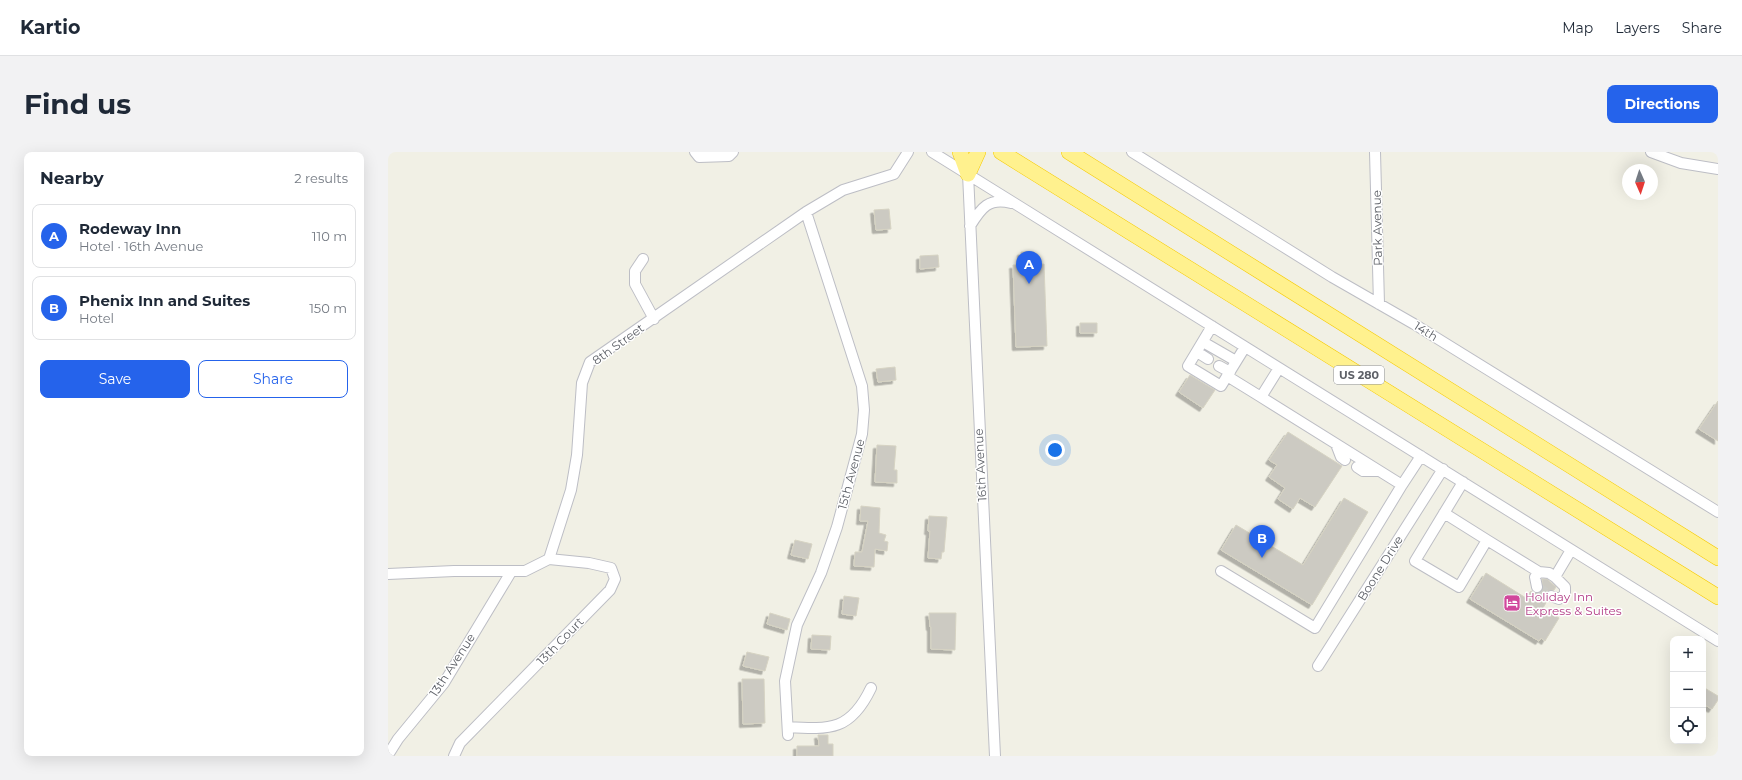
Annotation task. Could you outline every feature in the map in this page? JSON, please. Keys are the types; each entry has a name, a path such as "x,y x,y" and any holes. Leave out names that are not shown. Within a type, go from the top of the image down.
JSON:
{"highway":[{"path":"960,152 968,174"},
{"path":"968,174 978,152"},
{"name":"US 280","path":"1001,152 1718,597"},
{"name":"US 280","path":"1069,152 1236,258 1718,558"}],"street":[{"path":"695,152 700,157 729,156 733,152"},
{"name":"8th Street","path":"549,560 571,490 577,455 582,383 590,362 806,212 844,190 894,174 908,152"},
{"path":"932,152 1718,641"},
{"name":"14th","path":"1132,152 1332,277 1414,324 1718,512"},
{"name":"Park Avenue","path":"1375,152 1379,304"},
{"path":"1651,152 1681,163 1718,169"},
{"name":"16th Avenue","path":"968,174 995,756"},
{"path":"970,226 980,211 989,204 1000,201 1017,205"},
{"name":"15th Avenue","path":"806,212 860,378 864,410 862,434 837,527 821,573 798,625 785,681 788,731 819,729 842,722 852,717 860,709 871,688"},
{"path":"643,259 635,271 635,284 654,318"},
{"path":"1212,326 1188,366 1221,386 1245,347"},
{"path":"1203,342 1236,361"},
{"path":"1197,352 1208,359"},
{"path":"1219,366 1261,398 1402,485"},
{"path":"1261,398 1279,368"},
{"path":"1336,444 1341,457 1345,460"},
{"path":"1221,571 1316,628 1421,456"},
{"path":"1358,467 1363,471 1380,471"},
{"name":"Boone Drive","path":"1318,666 1442,470"},
{"path":"1463,482 1415,561 1459,586 1487,540"},
{"path":"1444,513 1539,572 1549,573 1556,577 1565,587 1565,594 1558,600 1551,596"},
{"path":"1556,577 1571,550"},
{"path":"388,574 454,571 525,572 549,560"},
{"name":"13th Court","path":"454,756 460,743 610,590 615,579 611,568 601,565 549,560"},
{"name":"13th Avenue","path":"388,754 398,739 444,683 511,572"},
{"path":"1537,587 1535,577 1539,572"}],"building":[{"path":"889,209 891,229 876,230 874,210"},
{"path":"1021,252 1034,252 1035,265 1044,264 1047,346 1016,347 1013,265 1022,265"},
{"path":"938,255 939,267 920,269 920,256"},
{"path":"1080,323 1097,323 1097,333 1080,333"},
{"path":"895,367 896,380 878,382 876,369"},
{"path":"1190,375 1215,390 1203,408 1179,392"},
{"path":"1718,401 1718,441 1699,429"},
{"path":"1288,432 1342,466 1315,507 1300,498 1293,509 1278,499 1285,488 1269,477 1277,465 1269,460"},
{"path":"877,445 896,446 894,470 897,470 897,483 875,482"},
{"path":"1344,498 1368,512 1312,605 1221,550 1236,525 1303,565"},
{"path":"861,506 880,508 879,533 886,535 884,541 888,542 887,551 875,549 874,567 854,566 855,552 862,552 868,521 860,521"},
{"path":"929,516 947,517 944,552 942,552 941,559 928,558 930,531 928,531"},
{"path":"795,540 812,544 808,559 791,555"},
{"name":"Holiday Inn Express & Suites","path":"1486,573 1526,598 1531,591 1535,593 1542,592 1542,579 1547,579 1556,587 1554,590 1547,591 1545,594 1547,601 1543,608 1559,618 1545,641 1541,638 1539,641 1470,599"},
{"path":"844,596 859,598 856,616 842,614"},
{"path":"770,613 790,619 787,630 767,624"},
{"path":"929,613 956,613 955,650 931,649 931,627"},
{"path":"812,635 831,636 830,650 811,649"},
{"path":"747,652 769,657 765,671 743,666"},
{"path":"742,679 764,679 765,723 743,724"},
{"path":"1706,689 1718,696 1718,700 1712,709 1706,706"},
{"path":"818,735 828,735 828,744 833,744 833,756 797,756 797,746 819,746"}],"tunnel":[{"path":"1537,587 1551,596"}],"place":[{"name":"Rodeway Inn","path":"1029,284"},
{"name":"Phenix Inn and Suites","path":"1262,558"},
{"name":"Holiday Inn Express & Suites","path":"1512,603"}]}
